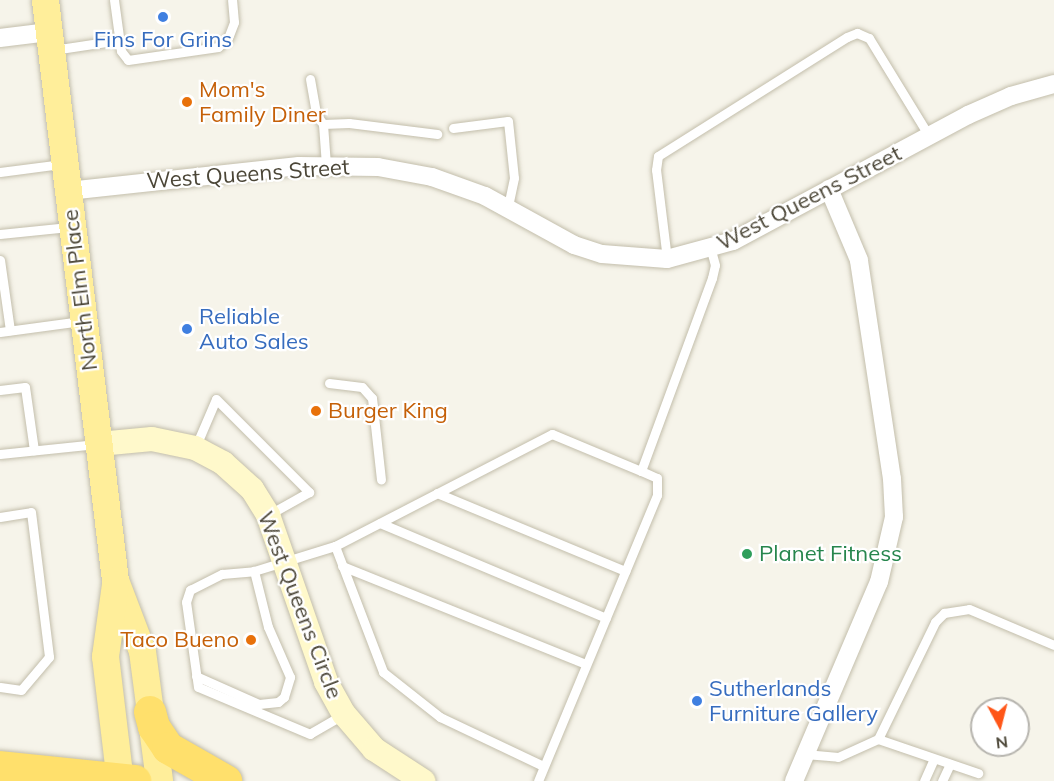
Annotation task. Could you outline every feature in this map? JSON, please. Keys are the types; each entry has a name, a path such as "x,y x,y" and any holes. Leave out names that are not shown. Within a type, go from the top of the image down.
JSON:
{"highway":[{"path":"150,712 154,727 168,748 226,781"},
{"path":"0,766 125,781"}],"main road":[{"name":"North Elm Place","path":"45,0 115,580 142,651 159,781"},
{"name":"North Elm Place","path":"115,580 105,656 125,781"}],"street":[{"path":"0,39 50,41"},
{"name":"West Queens Street","path":"68,191 217,173 326,165 378,167 432,177 508,207 550,232 602,254 667,259 711,250 992,104 1054,84"},
{"path":"794,781 879,582 894,517 892,479 859,260 829,189"},
{"name":"West Queens Circle","path":"99,444 152,439 195,448 223,463 252,489 268,515 286,560 326,682 344,714 374,749 423,781"}],"lane":[{"path":"114,0 120,51 128,60 218,47 228,38 234,22 232,0"},
{"path":"667,259 656,170 658,156 847,37 857,33 869,38 929,136"},
{"path":"50,41 119,40"},
{"path":"310,79 316,114 323,124 326,165"},
{"path":"453,128 508,121 514,178 508,207"},
{"path":"323,124 349,123 438,134"},
{"path":"0,172 64,164"},
{"path":"0,234 71,227"},
{"path":"641,471 712,278 715,265 711,250"},
{"path":"0,260 5,331 83,320"},
{"path":"329,383 362,387 372,398 381,480"},
{"path":"0,390 25,387 33,450"},
{"path":"195,448 216,399 309,492 268,515"},
{"path":"344,714 310,734 198,687 186,602 190,590 222,574 254,571 335,546 552,434 657,478 657,495 538,781"},
{"path":"0,454 99,444"},
{"path":"437,492 625,571"},
{"path":"0,518 31,512 49,657 21,690 0,687"},
{"path":"380,522 606,618"},
{"path":"335,546 383,672 440,717 543,766"},
{"path":"342,566 586,664"},
{"path":"196,675 259,704 279,702 284,697 290,677 268,627 254,571"},
{"path":"805,754 838,757 878,739 935,622 944,613 969,609 1054,645"},
{"path":"878,739 978,772"},
{"path":"924,781 934,759"},
{"path":"942,781 950,764"}],"place":[{"name":"Fins For Grins","path":"163,17"},
{"name":"Mom's Family Diner","path":"187,102"},
{"name":"Reliable Auto Sales","path":"187,329"},
{"name":"Burger King","path":"316,411"},
{"name":"Planet Fitness","path":"747,554"},
{"name":"Taco Bueno","path":"251,640"},
{"name":"Sutherlands Furniture Gallery","path":"697,701"}]}
